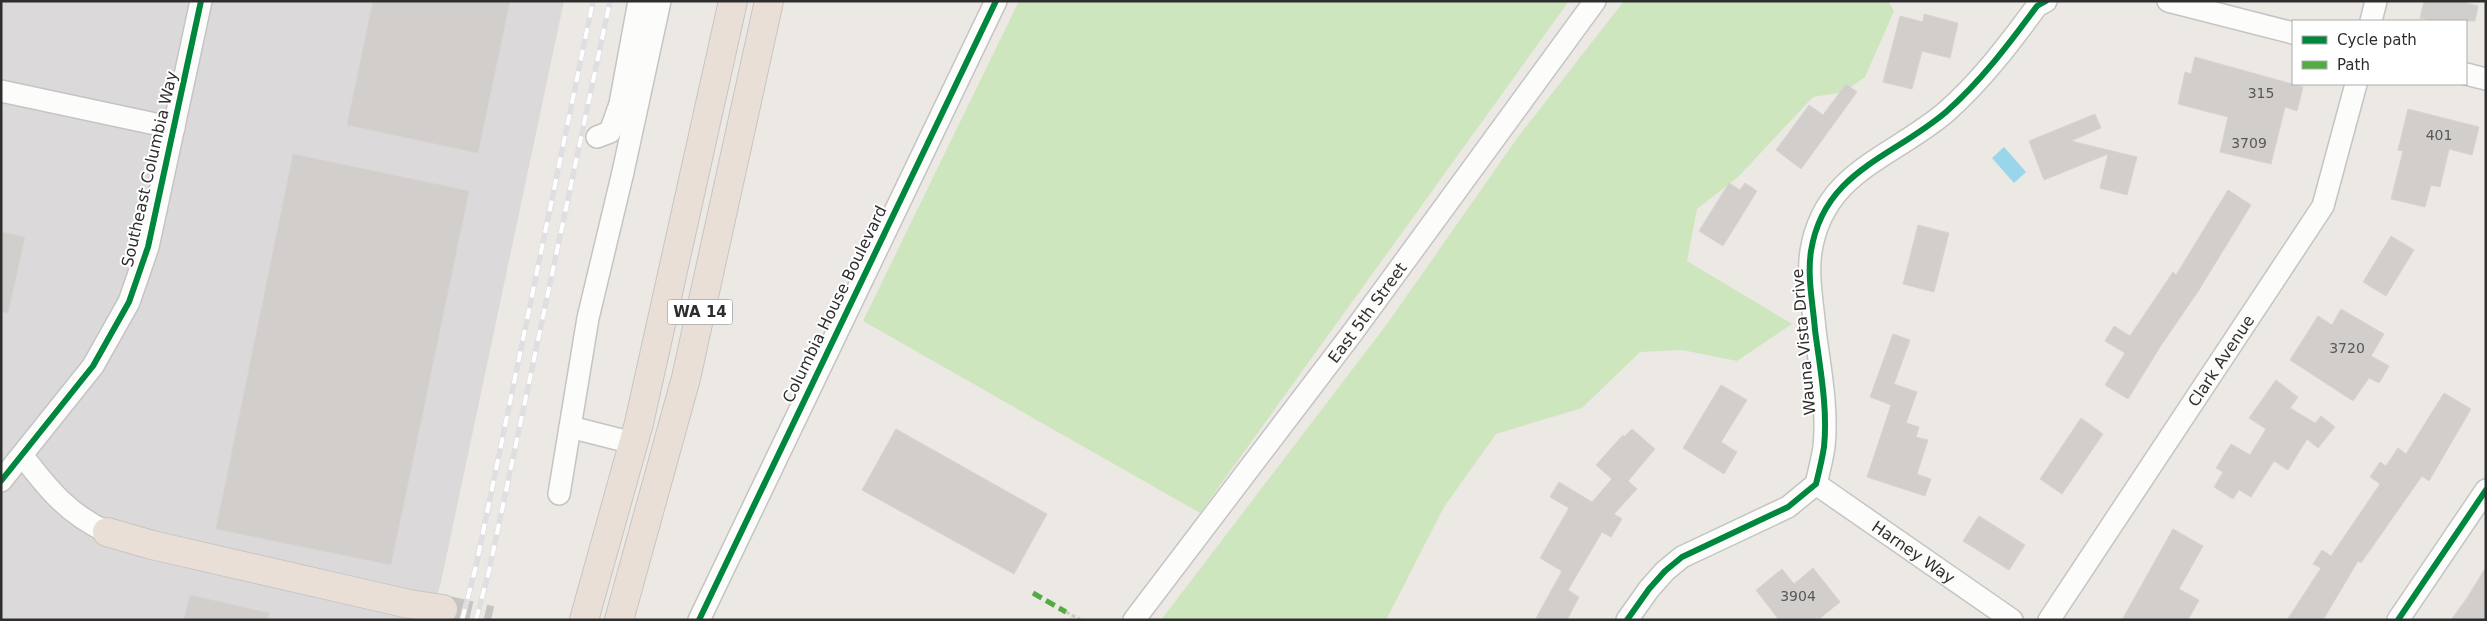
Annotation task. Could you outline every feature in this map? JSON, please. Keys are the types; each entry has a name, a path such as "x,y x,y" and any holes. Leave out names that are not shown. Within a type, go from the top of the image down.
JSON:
{"highway":[{"name":"WA 14","path":"584,620 633,444 734,1"},
{"name":"WA 14","path":"619,620 686,378 769,1"},
{"path":"107,532 152,546 409,604 443,609"}],"street":[{"name":"Southeast Columbia Way","path":"1,481 93,366 128,302 148,247 201,1"},
{"path":"597,137 610,132 620,104 639,1"},
{"path":"559,494 588,318 623,172 660,1"},
{"name":"Columbia House Boulevard","path":"699,620 996,1"},
{"name":"East 5th Street","path":"1134,620 1359,324 1595,1"},
{"name":"Wauna Vista Drive","path":"1816,484 1824,446 1824,404 1810,279 1811,252 1816,227 1827,203 1845,183 1867,166 1922,131 1947,111 1996,61 2037,6 2046,1"},
{"path":"2168,1 2292,33"},
{"path":"2372,20 2376,1"},
{"path":"2467,74 2486,79"},
{"name":"Clark Avenue","path":"2048,620 2323,206 2356,85"},
{"path":"1,91 174,128"},
{"path":"570,427 633,444"},
{"path":"1,463 22,455 64,505 85,522 107,532"},
{"path":"1627,620 1665,570 1682,557 1788,507 1816,484"},
{"name":"Harney Way","path":"1816,484 2012,620"},
{"path":"2398,620 2486,490"}],"path":[{"path":"1066,612 1081,620"}],"shaded area":[{"path":"1,1 564,1 441,582 430,620 1,620"}],"green space":[{"path":"1019,1 1569,1 1200,513 863,321"},
{"path":"1624,1 1888,1 1894,11 1865,77 1844,92 1813,97 1738,177 1697,209 1687,261 1792,324 1737,361 1682,350 1640,352 1582,408 1496,434 1444,507 1386,620 1161,620 1387,324 1518,137"}],"water":[{"path":"2004,147 2026,172 2014,183 1992,158"}],"building":[{"path":"373,1 510,1 478,153 347,125"},
{"path":"2424,1 2459,1 2478,6 2475,21 2420,18"},
{"path":"1924,14 1958,23 1950,58 1922,51 1912,89 1883,82 1900,16 1923,22"},
{"path":"2195,57 2303,87 2297,111 2285,107 2271,164 2220,152 2228,117 2178,104 2185,72 2191,74"},
{"path":"1846,84 1857,92 1801,169 1776,150 1809,105 1823,115"},
{"path":"2408,109 2479,127 2472,155 2449,149 2440,187 2431,185 2425,207 2391,199 2403,151 2398,150"},
{"path":"2095,114 2101,128 2071,141 2137,157 2127,195 2100,188 2108,154 2044,180 2029,141"},
{"path":"293,154 469,191 391,565 216,529"},
{"path":"1729,183 1740,190 1745,183 1757,191 1723,246 1699,231"},
{"path":"2228,190 2251,205 2199,290 2160,347 2128,399 2105,385 2125,353 2105,341 2114,326 2130,336 2173,272 2176,275"},
{"path":"1918,225 1949,233 1934,292 1903,284"},
{"path":"1,232 25,237 8,313 1,312"},
{"path":"2391,236 2414,250 2386,296 2363,282"},
{"path":"2341,309 2384,334 2371,356 2389,366 2379,383 2369,378 2353,401 2290,360 2318,316 2332,325"},
{"path":"1893,334 1910,340 1894,384 1917,392 1906,423 1919,427 1916,437 1928,440 1917,474 1931,479 1925,496 1867,477 1891,405 1870,397"},
{"path":"2276,380 2298,397 2290,408 2315,423 2321,416 2335,427 2318,448 2307,439 2288,470 2274,461 2251,497 2239,490 2233,499 2214,487 2223,472 2216,468 2231,444 2250,455 2266,429 2249,418"},
{"path":"1721,385 1747,400 1721,442 1737,452 1724,474 1683,448"},
{"path":"2444,393 2471,409 2429,481 2422,476 2361,563 2358,561 2323,620 2287,620 2321,568 2313,564 2322,550 2331,556 2380,484 2370,477 2380,462 2386,466 2398,448 2406,454"},
{"path":"2081,418 2103,434 2062,494 2040,479"},
{"path":"896,429 1047,514 1014,574 862,490"},
{"path":"1632,429 1655,449 1628,481 1637,489 1614,514 1622,519 1611,537 1602,532 1568,590 1579,597 1567,620 1535,620 1562,571 1540,558 1569,508 1550,497 1559,482 1592,502 1612,479 1596,465 1623,435 1624,437"},
{"path":"1979,516 2025,545 2009,570 1963,541"},
{"path":"2173,529 2203,546 2179,589 2199,600 2188,620 2122,620"},
{"path":"2486,567 2486,620 2451,620 2467,598"},
{"path":"1813,568 1840,602 1818,620 1779,620 1756,590 1782,569 1794,584"},
{"path":"190,595 269,613 268,620 184,620"}],"tunnel":[{"path":"443,609 491,620"}],"railway":[{"path":"462,620 476,566 593,1"},
{"path":"476,620 489,571 610,1"}],"marked path":[{"path":"1033,593 1066,612"}],"cycle path":[{"path":"1,481 93,366 129,302 148,247 201,1"},
{"path":"699,620 996,1"},
{"path":"1627,620 1649,589 1665,571 1682,557 1788,507 1816,484 1825,433 1823,388 1815,330 1810,271 1811,251 1818,224 1830,202 1845,184 1863,169 1925,128 1959,100 1994,62 2037,6 2046,1"},
{"path":"2398,620 2486,490"}]}
